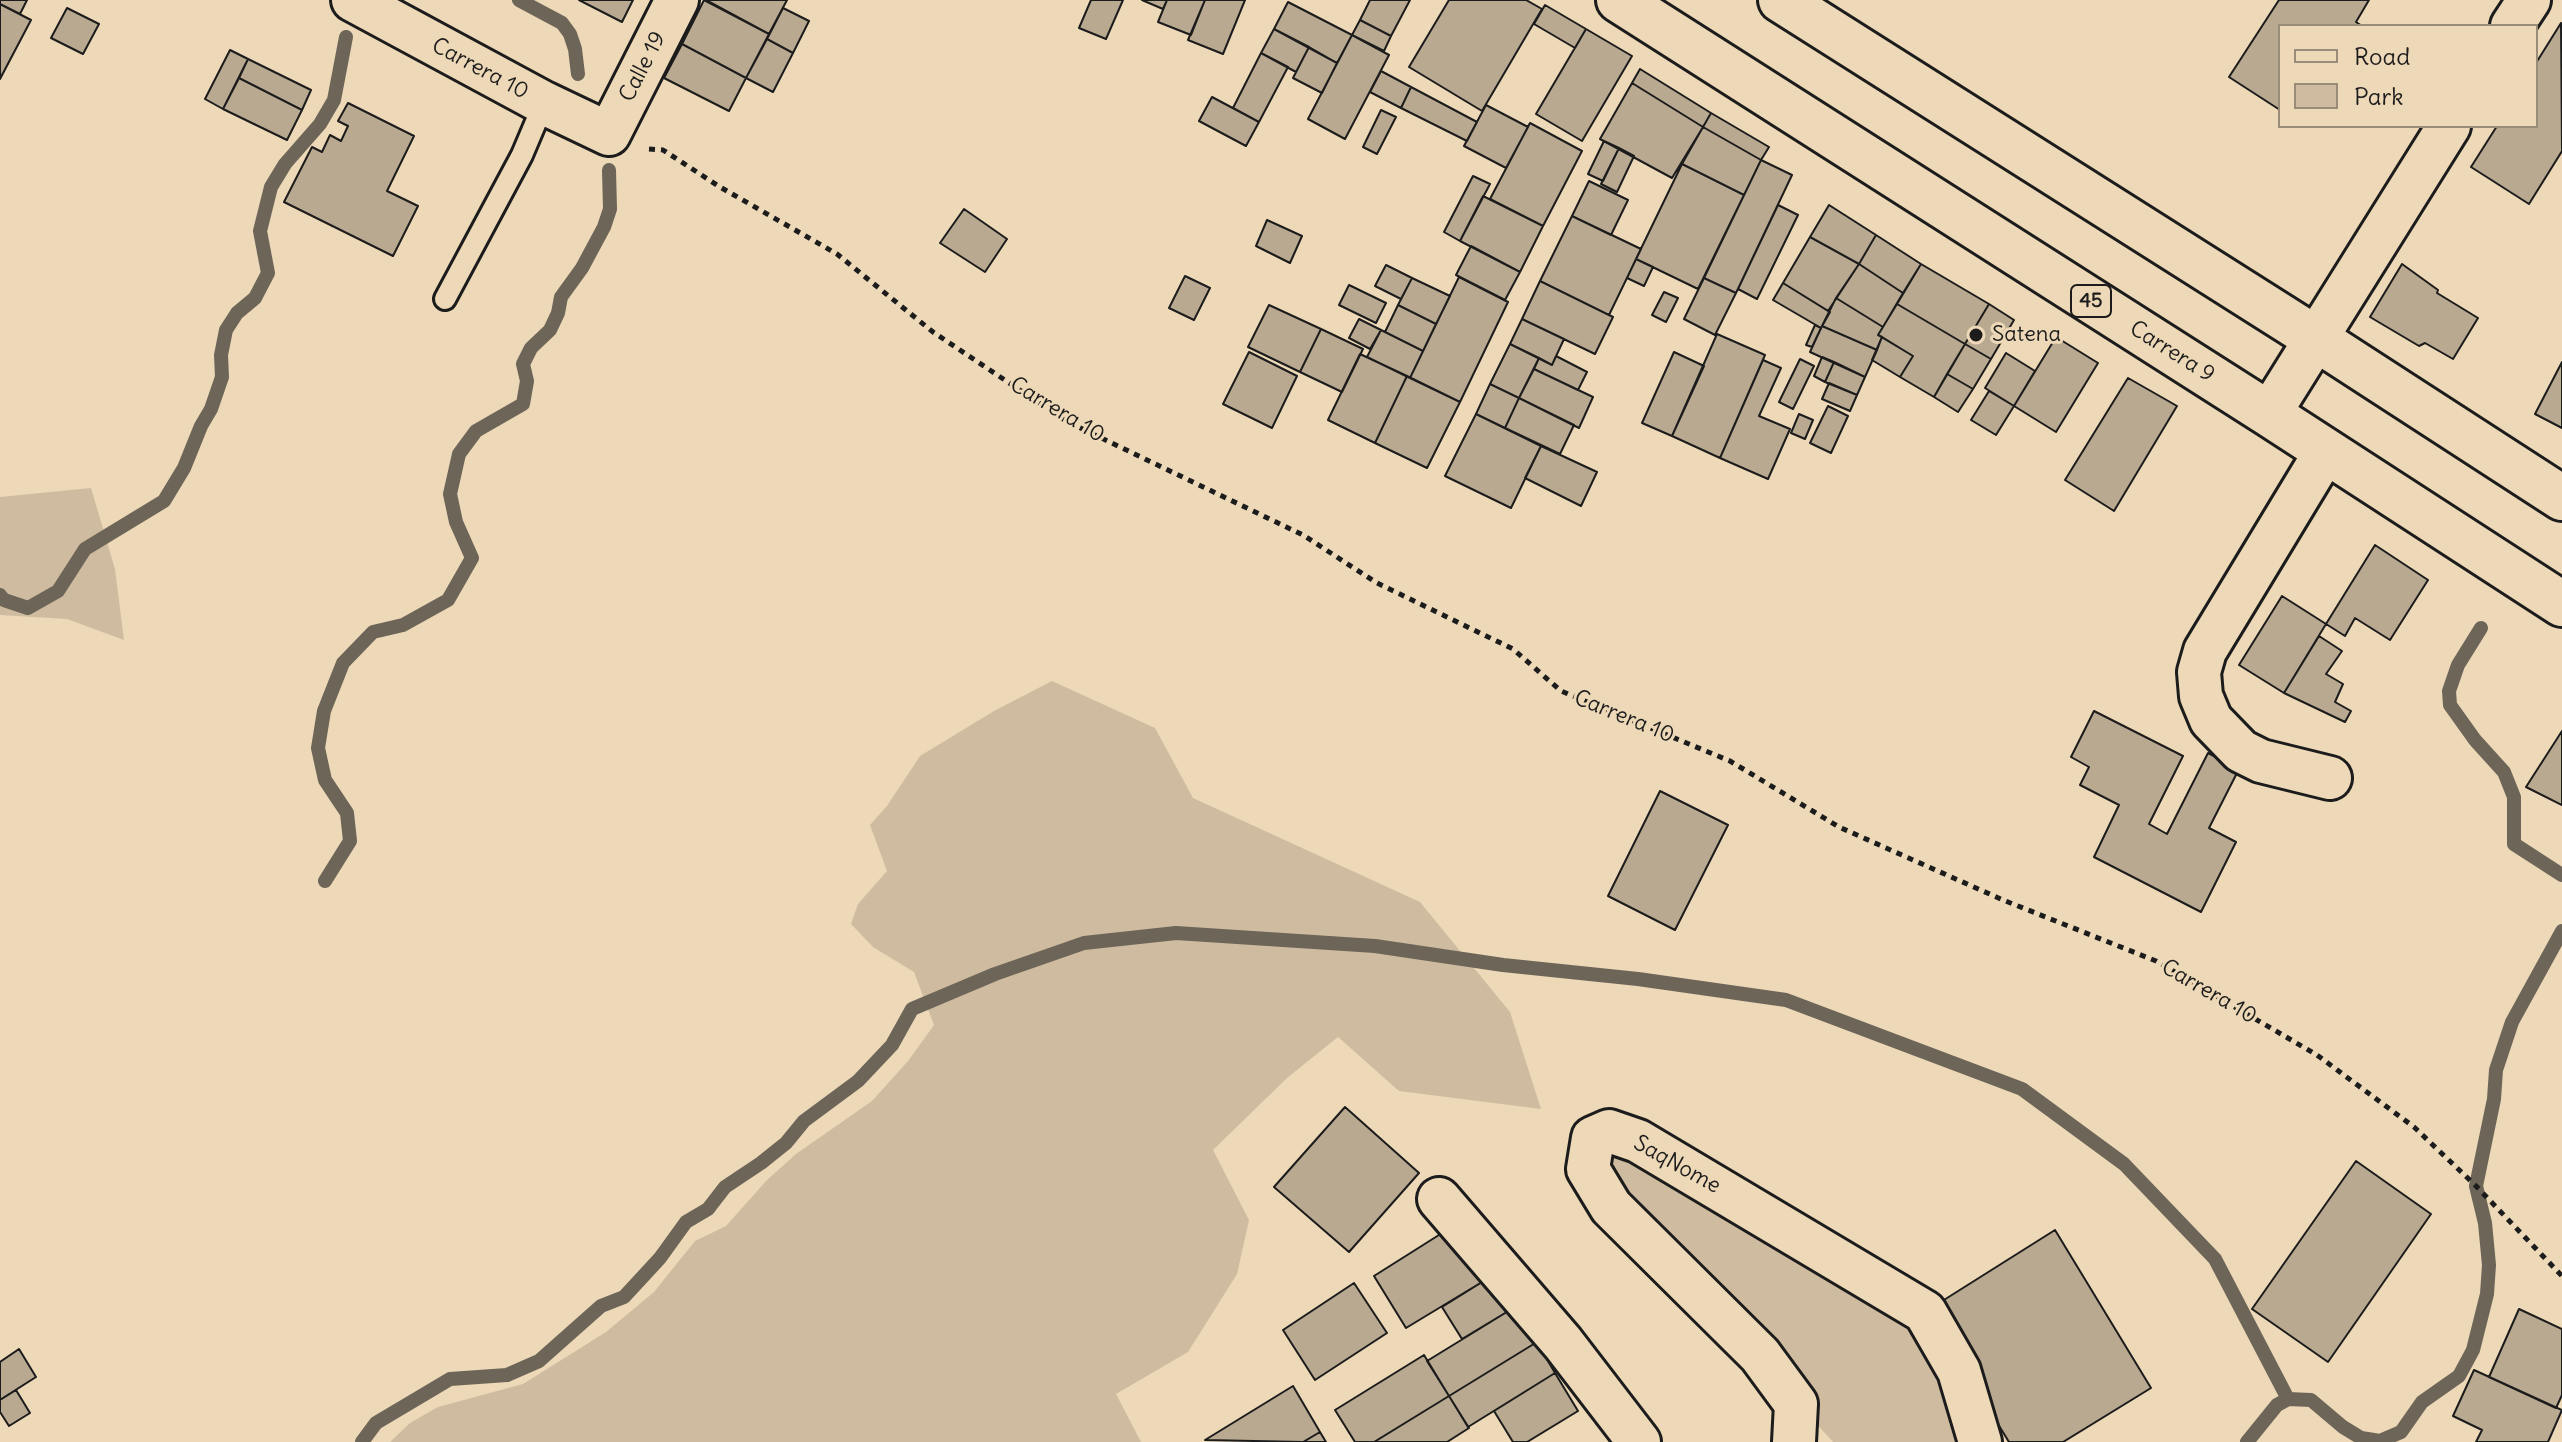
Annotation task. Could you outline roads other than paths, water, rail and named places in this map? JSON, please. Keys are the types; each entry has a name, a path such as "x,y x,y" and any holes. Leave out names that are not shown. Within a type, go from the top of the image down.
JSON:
{"highway":[{"name":"Carrera 9","path":"1619,0 2562,604"},
{"path":"1781,0 2562,498"}],"street":[{"name":"Calle 19","path":"609,134 677,0"},
{"path":"2513,24 2529,0"},
{"name":"Carrera 10","path":"360,4 544,103 609,134"},
{"path":"2269,414 2448,128"},
{"path":"2326,451 2205,651 2199,672 2201,696 2211,720 2241,751 2261,761 2330,778"},
{"name":"SaqNome","path":"1794,1442 1796,1404 1760,1355 1611,1207 1588,1169 1593,1138 1609,1131 1638,1141 1925,1312 1959,1371 1980,1442"},
{"path":"1439,1199 1563,1343 1639,1442"}],"lane":[{"path":"445,299 522,155 544,103"}],"waterway":[{"path":"519,0 562,23 575,49 578,74"},
{"path":"0,595 4,600 28,608 58,591 85,549 164,501 184,468 211,409 222,377 221,355 226,330 237,313 255,298 268,273 260,231 271,187 285,164 320,124 334,100 346,37"},
{"path":"325,881 350,841 347,813 325,780 318,748 324,711 343,663 373,632 403,625 448,600 472,558 456,522 450,494 459,454 476,431 523,404 527,381 523,364 531,348 550,330 561,297 582,268 604,227 610,209 609,170"},
{"path":"2481,628 2458,665 2449,691 2450,705 2475,740 2504,772 2514,797 2514,844 2562,875"},
{"path":"2247,1442 2277,1405 2288,1399 2311,1400 2361,1438 2380,1441 2401,1432 2422,1402 2459,1376 2473,1350 2487,1294 2489,1265 2485,1223 2476,1186 2494,1099 2496,1070 2512,1022 2562,931"},
{"path":"362,1442 376,1423 450,1379 507,1375 539,1361 601,1306 624,1297 660,1258 686,1222 708,1209 725,1187 761,1163 786,1143 804,1121 858,1081 892,1045 912,1009 995,974 1084,943 1176,933 1375,946 1786,1000 2022,1089 2124,1164 2215,1259 2288,1399"}],"place":[{"name":"Satena","path":"1976,335"}]}
